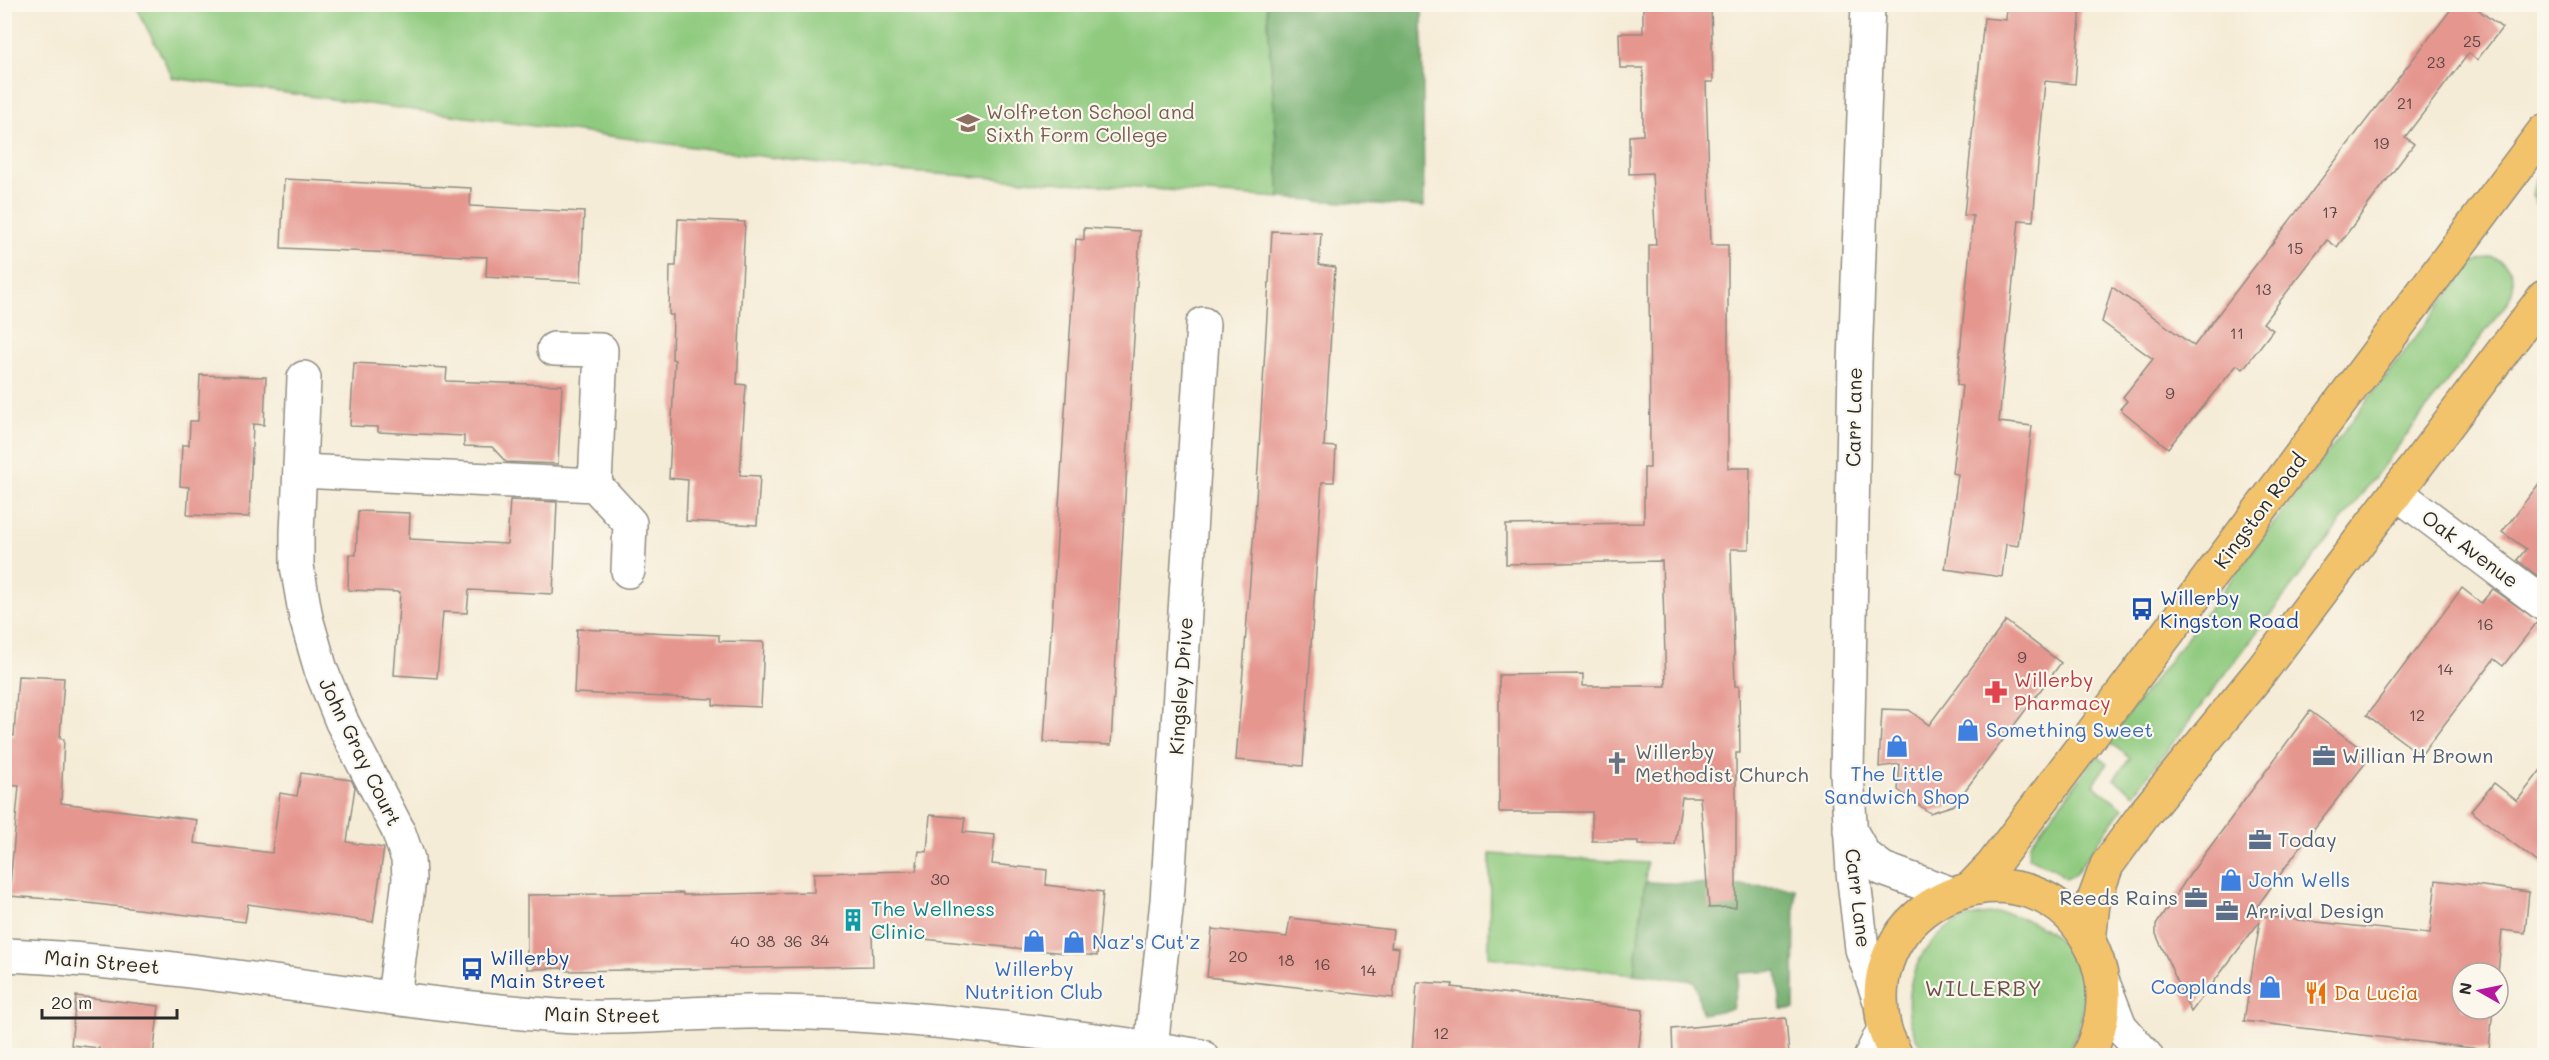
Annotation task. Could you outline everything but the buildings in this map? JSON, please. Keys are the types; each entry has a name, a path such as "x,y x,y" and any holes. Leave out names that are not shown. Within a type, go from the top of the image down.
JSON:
{"main road":[{"name":"Kingston Road","path":"1961,891 1992,866 2544,131"},
{"path":"2089,942 2093,903 2107,865 2145,813 2262,670 2544,297"},
{"path":"1883,1035 1886,967 1899,936 1914,918 1932,904 1961,891 1994,886 2017,889 2038,896 2058,908 2076,923 2089,942 2099,963 2104,985 2103,1012 2097,1038 2088,1056"}],"street":[{"name":"Carr Lane","path":"1868,4 1847,718 1850,830 1862,949 1883,1035"},
{"name":"Kingsley Drive","path":"1151,1048 1167,901 1203,324"},
{"path":"554,349 601,350 595,485"},
{"name":"John Gray Court","path":"304,378 297,566 306,618 321,670 342,722 398,830 408,859 409,879 394,997"},
{"path":"300,471 595,485 630,523 628,571"},
{"name":"Oak Avenue","path":"2397,493 2544,604"},
{"name":"Carr Lane","path":"1850,830 1864,855 1883,869 1961,891"},
{"name":"Main Street","path":"4,955 66,957 145,965 548,1015 629,1017 737,1012 832,1014 1002,1029 1201,1056"},
{"path":"2104,985 2120,1026 2146,1056"}],"green space":[{"name":"Wolfreton School and Sixth Form College","path":"135,5 1267,5 1280,198 851,168 173,78"},
{"path":"1267,5 1422,5 1424,207 1280,198"},
{"path":"2544,167 2544,214 2535,203 2533,191"},
{"path":"2491,257 2505,264 2512,275 2513,288 2507,303 2134,794 2114,779 2130,758 2108,741 2472,263"},
{"path":"2097,756 2107,764 2093,784 2123,808 2074,875 2065,878 2053,868 2028,858 2030,843"},
{"path":"1490,854 1647,863 1634,974 1489,957"},
{"path":"1645,882 1795,888 1794,1009 1781,1009 1777,971 1739,973 1732,1009 1702,1014 1695,981 1634,974"},
{"path":"2005,913 2030,921 2051,933 2067,948 2078,966 2083,987 2083,1008 2077,1031 2065,1055 1928,1055 1917,1040 1908,1006 1910,988 1923,954 1947,928 1960,920 1974,916"}],"place":[{"name":"Wolfreton School and Sixth Form College","path":"968,123"},
{"name":"Willerby Kingston Road","path":"2142,609"},
{"name":"Willerby Pharmacy","path":"1996,692"},
{"name":"Something Sweet","path":"1968,730"},
{"name":"The Little Sandwich Shop","path":"1897,746"},
{"name":"Willian H Brown","path":"2324,756"},
{"name":"Willerby Methodist Church","path":"1617,763"},
{"name":"Today","path":"2260,840"},
{"name":"John Wells","path":"2231,880"},
{"name":"Reeds Rains","path":"2196,898"},
{"name":"Arrival Design","path":"2227,911"},
{"name":"The Wellness Clinic","path":"853,920"},
{"name":"Willerby Nutrition Club","path":"1034,941"},
{"name":"Naz's Cut'z","path":"1074,942"},
{"name":"Willerby Main Street","path":"472,969"},
{"name":"Cooplands","path":"2270,987"},
{"name":"Da Lucia","path":"2316,993"}],"district":[{"name":"WILLERBY","path":"1984,988"}]}
